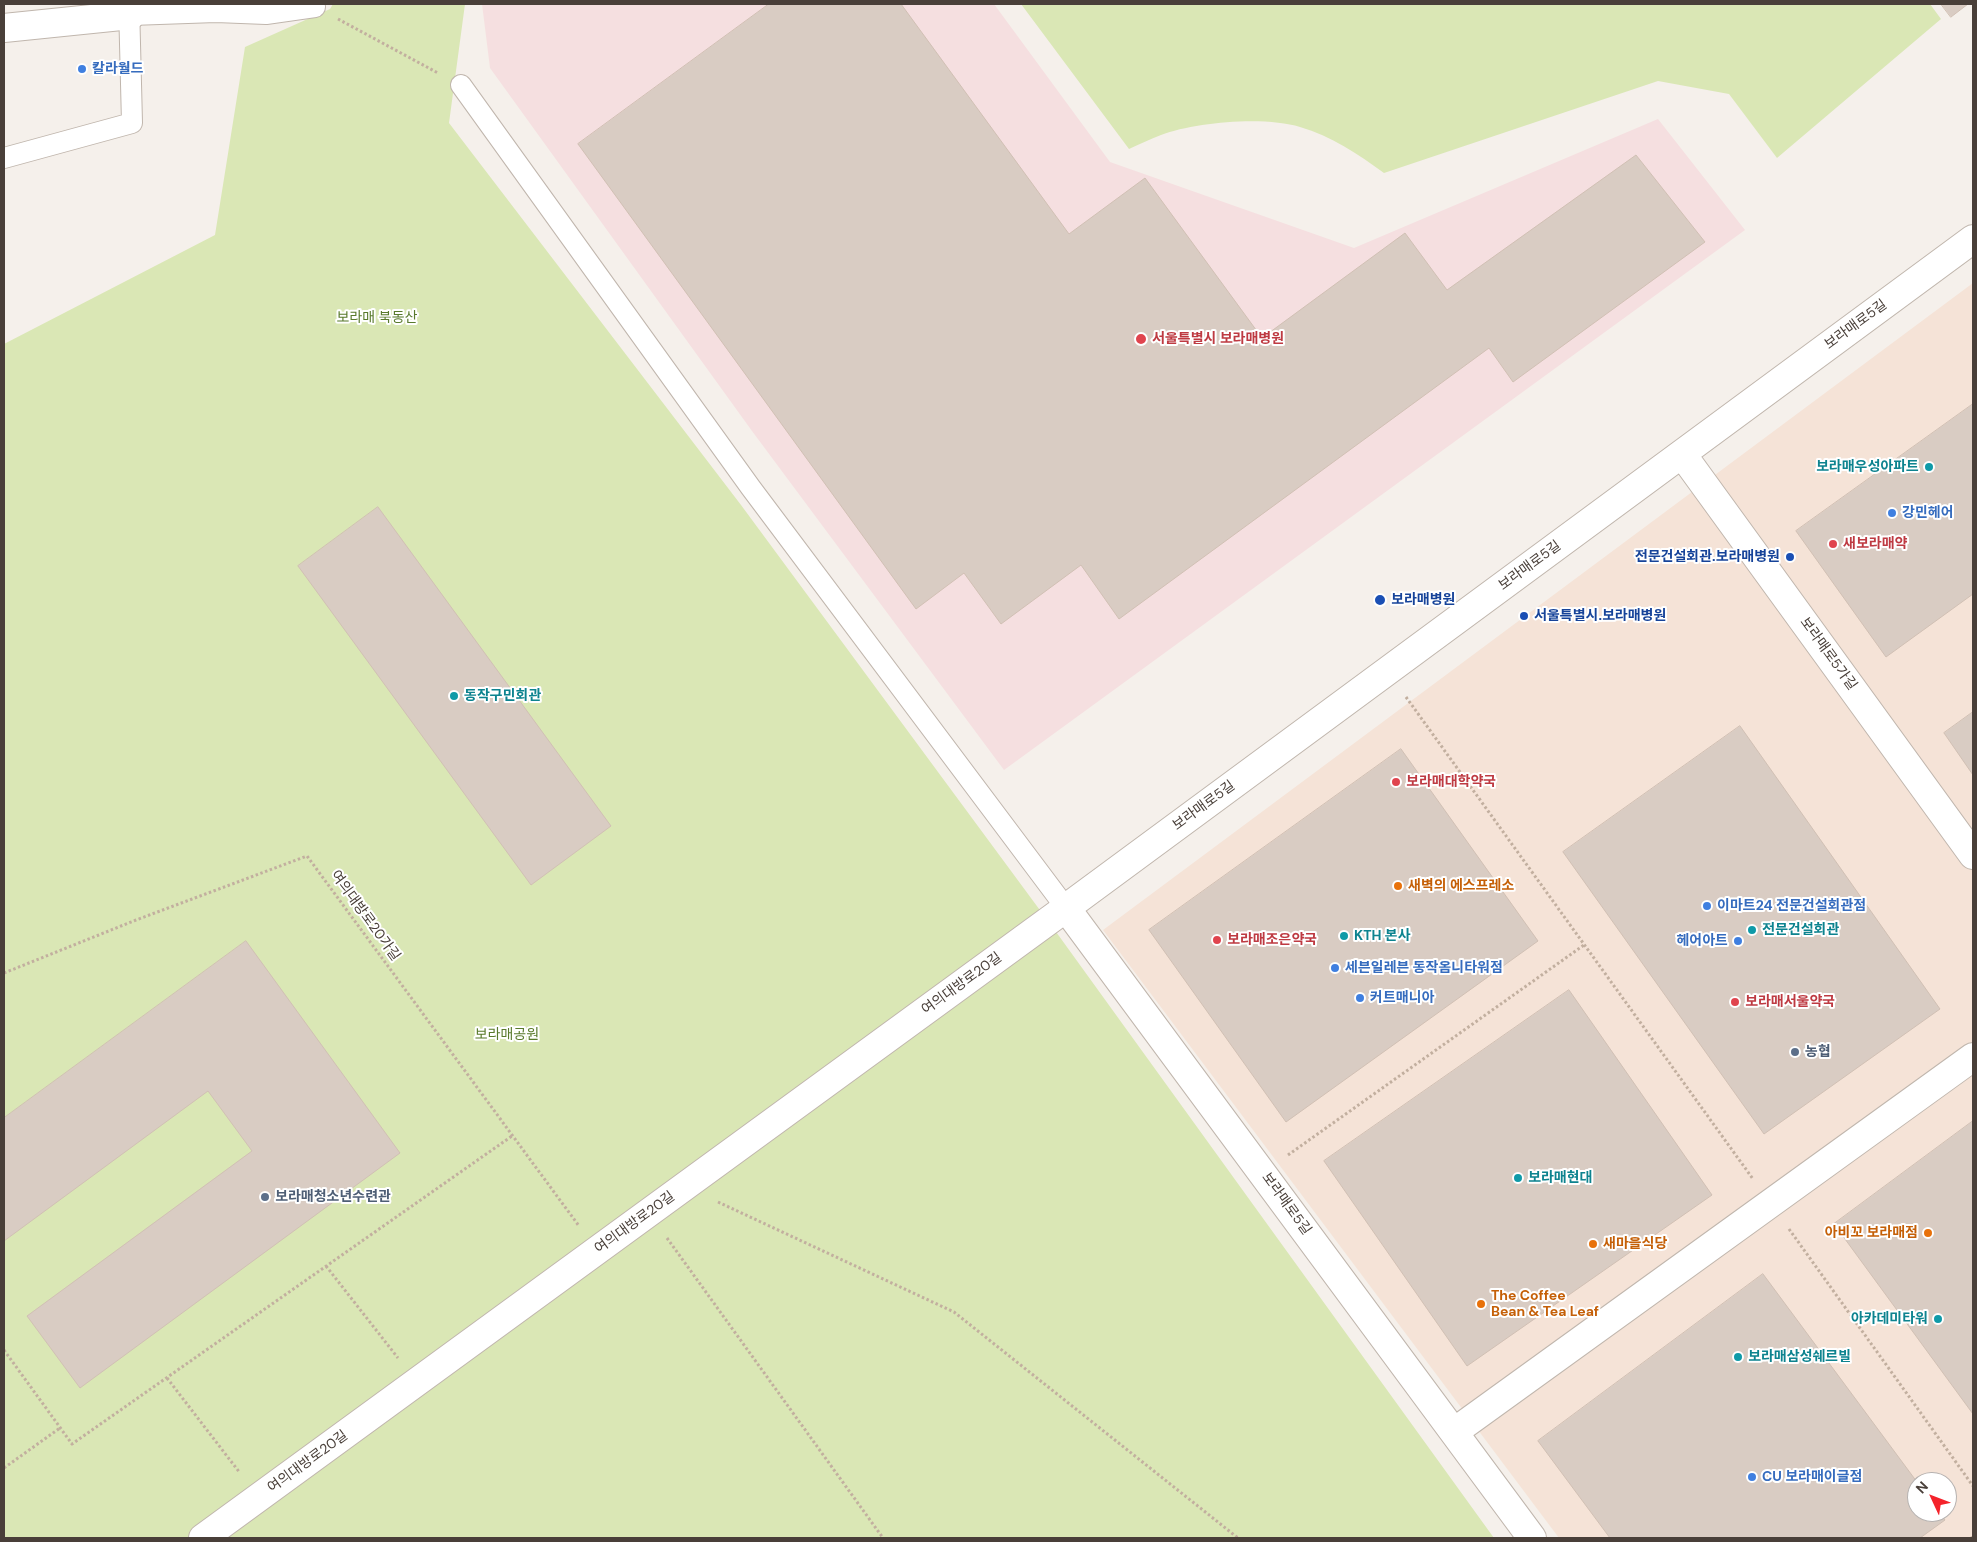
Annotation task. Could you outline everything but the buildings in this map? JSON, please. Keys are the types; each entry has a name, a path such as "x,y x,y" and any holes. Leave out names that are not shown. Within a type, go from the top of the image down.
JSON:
{"street":[{"path":"4,28 130,10"},
{"name":"보라매로5길","path":"1532,1538 1066,908 1973,239"},
{"name":"보라매로5가길","path":"1682,454 1973,855"},
{"name":"여의대방로20길","path":"203,1538 1066,908"},
{"path":"1454,1432 1973,1057"}],"lane":[{"path":"4,158 132,123 130,10 266,14 315,7"},
{"path":"460,85 751,488 1066,908"}],"path":[{"path":"315,7 460,85"},
{"path":"1388,671 1973,1486"},
{"name":"여의대방로20가길","path":"4,973 136,920 307,856 597,1250"},
{"path":"1262,1173 1585,945"},
{"path":"4,1350 72,1444 512,1136"},
{"path":"685,1186 954,1312 1238,1538"},
{"path":"648,1213 883,1538"},
{"path":"326,1266 417,1382"},
{"path":"167,1378 259,1498"},
{"path":"4,1468 60,1428"}],"shaded area":[{"name":"서울특별시 보라매병원","path":"482,4 994,4 1110,162 1354,248 1658,119 1745,230 1004,770 752,431 490,68"},
{"path":"1973,283 1973,1538 1559,1538 1103,930"}],"green space":[{"name":"보라매공원","path":"333,4 465,4 449,123 741,505 1059,936 1494,1538 4,1538 4,344 215,235 245,47 330,9"},
{"path":"1021,4 1930,4 1941,19 1777,158 1729,94 1658,81 1384,173 1354,152 1323,135 1300,127 1268,122 1230,122 1175,130 1129,149"}],"place":[{"name":"칼라월드","path":"82,69"},
{"name":"서울특별시 보라매병원","path":"1141,339"},
{"name":"보라매우성아파트","path":"1929,467"},
{"name":"강민헤어","path":"1892,513"},
{"name":"새보라매약","path":"1833,544"},
{"name":"전문건설회관.보라매병원","path":"1790,557"},
{"name":"보라매병원","path":"1380,600"},
{"name":"서울특별시.보라매병원","path":"1524,616"},
{"name":"동작구민회관","path":"454,696"},
{"name":"보라매대학약국","path":"1396,782"},
{"name":"새벽의 에스프레소","path":"1398,886"},
{"name":"이마트24 전문건설회관점","path":"1707,906"},
{"name":"전문건설회관","path":"1752,930"},
{"name":"KTH 본사","path":"1344,936"},
{"name":"보라매조은약국","path":"1217,940"},
{"name":"헤어아트","path":"1738,941"},
{"name":"세븐일레븐 동작옴니타워점","path":"1335,968"},
{"name":"커트매니아","path":"1360,998"},
{"name":"보라매서울약국","path":"1735,1002"},
{"name":"농협","path":"1795,1052"},
{"name":"보라매현대","path":"1518,1178"},
{"name":"보라매청소년수련관","path":"265,1197"},
{"name":"아비꼬 보라매점","path":"1928,1233"},
{"name":"새마을식당","path":"1593,1244"},
{"name":"The Coffee Bean & Tea Leaf","path":"1481,1304"},
{"name":"아카데미타워","path":"1938,1319"},
{"name":"보라매삼성쉐르빌","path":"1738,1357"},
{"name":"CU 보라매이글점","path":"1752,1477"}],"park label":[{"name":"보라매 북동산","path":"377,318"}]}
